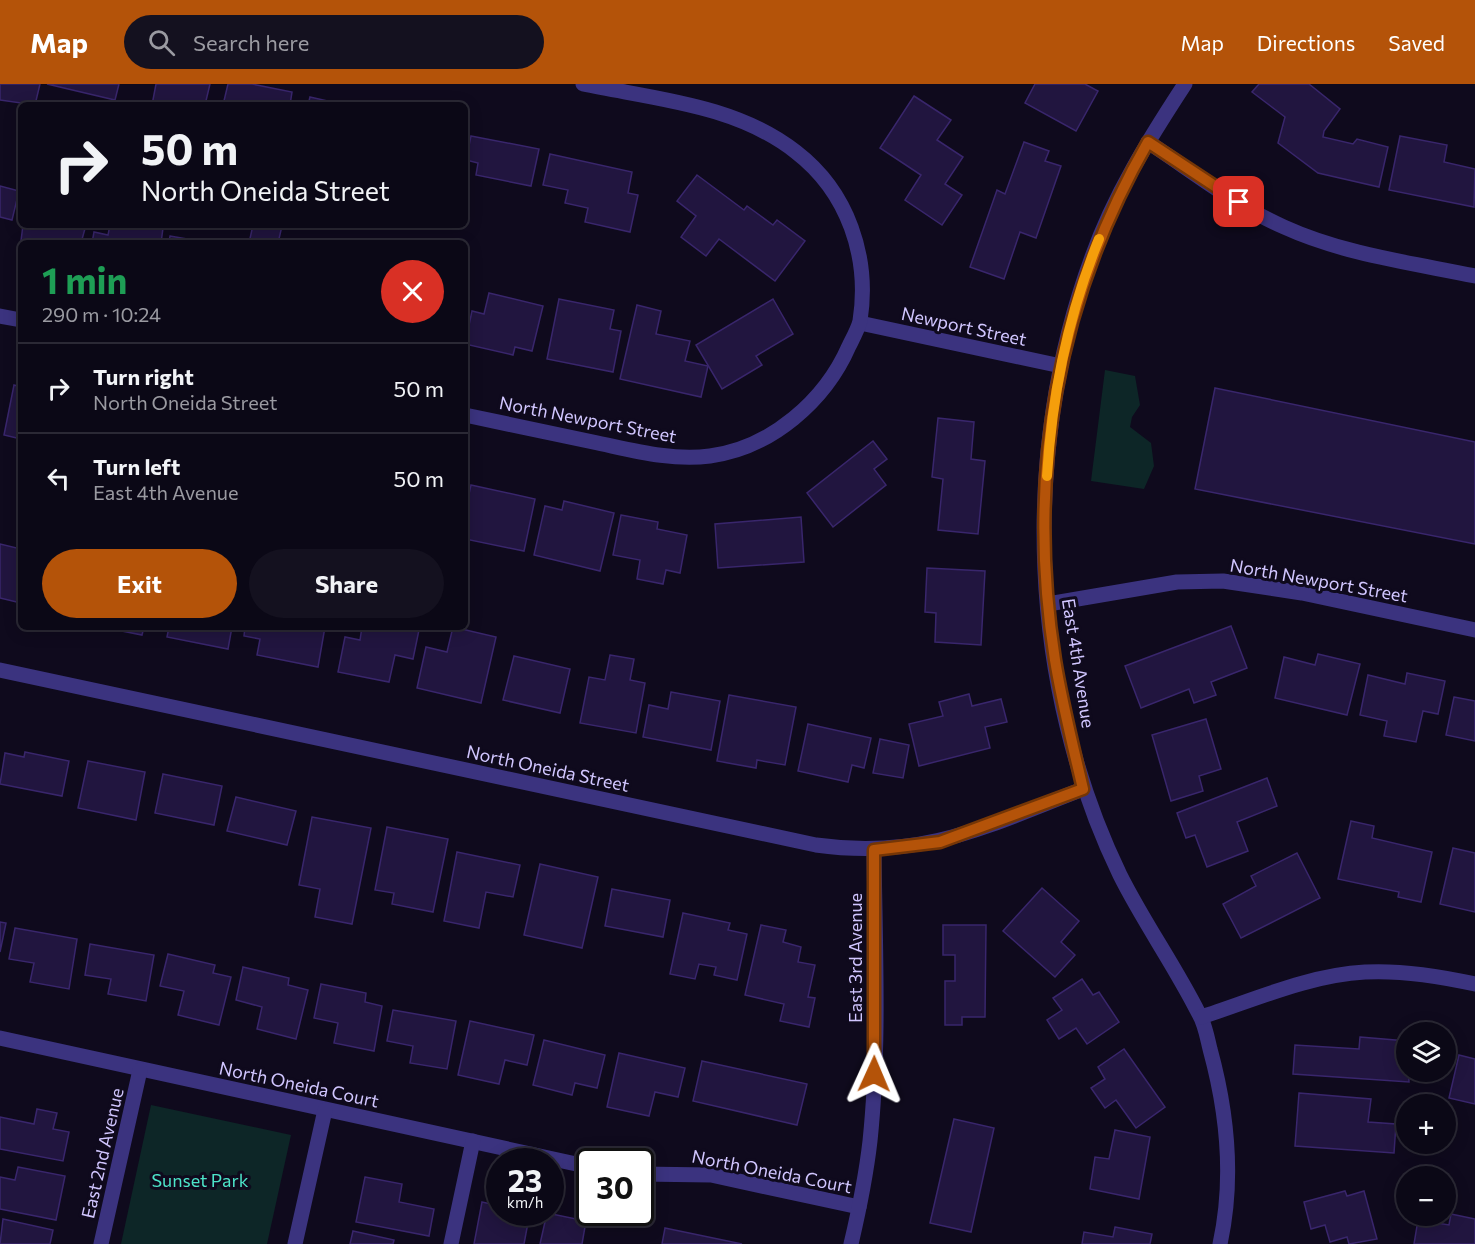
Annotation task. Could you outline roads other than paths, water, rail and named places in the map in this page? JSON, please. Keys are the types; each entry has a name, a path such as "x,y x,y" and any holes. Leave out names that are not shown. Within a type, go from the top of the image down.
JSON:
{"street":[{"path":"583,84 726,114 752,123 798,153 818,171 835,193 848,217 861,265 860,323"},
{"name":"East 4th Avenue","path":"1185,84 1148,142 1120,193 1092,256 1067,332 1052,417 1046,487 1048,604 1062,698 1083,789 1120,874 1201,1017 1215,1066 1225,1119 1227,1179 1220,1244"},
{"path":"1148,142 1239,202 1284,227 1336,246 1475,276"},
{"path":"0,316 18,319"},
{"name":"Newport Street","path":"860,323 1061,366"},
{"name":"North Newport Street","path":"468,416 653,455 711,456 761,439 786,425 807,408 844,358 860,323"},
{"name":"North Newport Street","path":"1048,604 1177,582 1223,581 1302,593 1475,630"},
{"name":"North Oneida Street","path":"0,670 816,845 874,850 940,842 1083,789"},
{"name":"East 3rd Avenue","path":"851,1244 859,1207 872,1110 875,1005 874,850"},
{"path":"1201,1017 1318,979 1365,972 1405,973 1475,984"},
{"name":"North Oneida Court","path":"0,1038 576,1164"},
{"name":"East 2nd Avenue","path":"101,1244 140,1070"},
{"path":"295,1244 325,1110"},
{"path":"451,1244 473,1142"},
{"name":"North Oneida Court","path":"654,1174 711,1175 859,1207"}],"park label":[{"name":"Sunset Park","path":"200,1180"}]}
